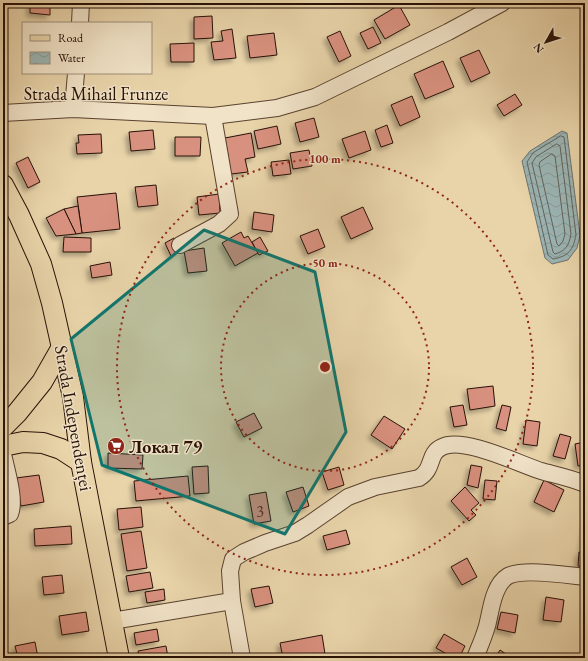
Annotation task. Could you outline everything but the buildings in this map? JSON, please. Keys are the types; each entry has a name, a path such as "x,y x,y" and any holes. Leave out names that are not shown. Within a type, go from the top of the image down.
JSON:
{"main road":[{"name":"Strada Independenței","path":"3,185 19,215 41,264 52,302 73,397 81,462 119,658"},
{"path":"3,427 18,413 42,382 62,347"},
{"path":"3,446 23,442 43,444 62,449 81,462"}],"street":[{"path":"80,22 82,3"},
{"name":"Strada Mihail Frunze","path":"3,113 73,109 213,116 277,108 315,97 448,32 502,3"},
{"path":"73,109 76,74"},
{"path":"180,245 219,224 230,214 213,116"},
{"path":"242,658 232,601 230,571 233,559 244,552 265,543 295,533 348,497 380,486 419,478 425,474 433,454 442,447 454,444 497,453 540,471 585,484"},
{"path":"3,454 11,494 12,509 10,514 3,517"},
{"path":"475,658 487,627 492,602 498,587 508,576 521,572 585,577"},
{"path":"112,621 232,601"}],"highlighted area":[{"path":"204,230 315,272 346,432 285,534 102,465 71,339"}],"water":[{"path":"562,131 567,133 580,235 577,248 568,260 552,264 545,258 522,161 530,151"}],"place":[{"name":"Локал 79","path":"116,446"}]}
